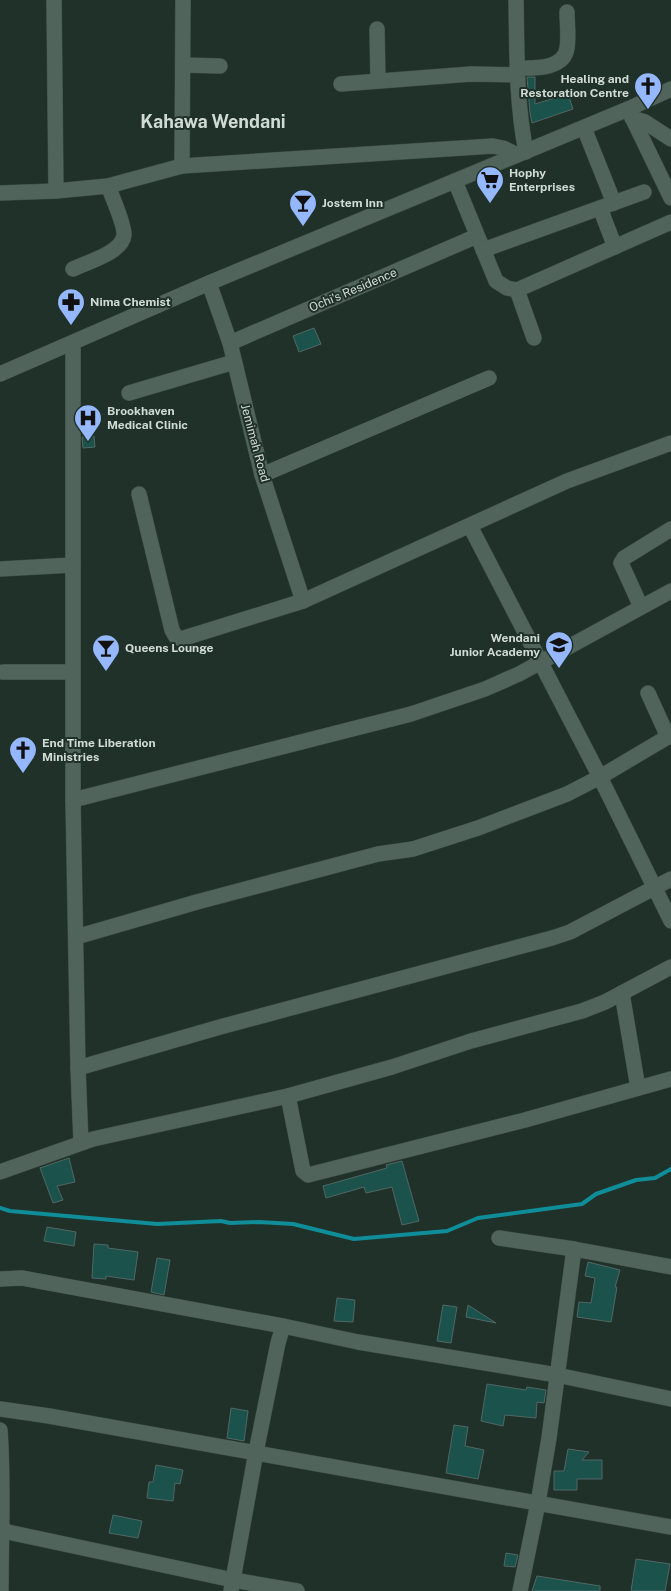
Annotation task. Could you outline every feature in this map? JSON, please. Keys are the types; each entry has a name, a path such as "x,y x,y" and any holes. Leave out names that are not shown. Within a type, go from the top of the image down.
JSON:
{"street":[{"path":"54,0 56,191"},
{"path":"182,166 183,0"},
{"path":"516,0 517,71 522,153"},
{"path":"341,84 545,68 563,57 567,50 567,12"},
{"path":"377,29 378,81"},
{"path":"183,65 220,66"},
{"path":"0,374 209,283 454,181 584,128 630,113 671,89"},
{"path":"630,113 671,139"},
{"path":"630,113 671,198"},
{"path":"584,128 607,205 616,246"},
{"path":"0,193 56,191 108,186 182,166 493,146 522,153"},
{"path":"454,181 496,281 508,288 517,290 671,222"},
{"path":"72,269 115,251 124,236 124,228 108,186"},
{"path":"483,250 644,192"},
{"name":"Ochi's Residence","path":"230,343 477,236"},
{"name":"Jemimah Road","path":"209,283 230,343 262,475 303,601"},
{"path":"517,290 534,338"},
{"path":"73,343 73,800 81,1143"},
{"path":"129,393 234,362"},
{"path":"262,475 489,378"},
{"path":"139,494 172,630 181,639 303,601 567,481 671,443"},
{"path":"470,526 600,777 671,921"},
{"path":"642,607 621,562 624,558 671,529"},
{"path":"0,569 73,565"},
{"path":"73,800 411,714 485,689 540,663 671,591"},
{"path":"3,672 73,672"},
{"path":"76,937 197,902 378,854 414,849 520,813 567,794 670,736 648,693"},
{"path":"78,1068 220,1027 552,938 570,932 671,879"},
{"path":"0,1172 81,1143 288,1096 582,1011 605,1002 671,967"},
{"path":"622,993 638,1088"},
{"path":"288,1096 303,1171 308,1175 525,1120 671,1078"},
{"path":"498,1238 574,1249 671,1267"},
{"path":"520,1591 550,1438 574,1249"},
{"path":"0,1279 22,1278 283,1326 358,1342 557,1375 671,1399"},
{"path":"232,1585 256,1452 283,1326"},
{"path":"0,1409 256,1452 671,1526"},
{"path":"0,1430 3,1531 1,1591"},
{"path":"3,1531 232,1585 297,1591"}],"building":[{"path":"527,77 535,77 535,104 568,94 573,109 532,123"},
{"path":"314,328 321,344 299,352 293,336"},
{"name":"Brookhaven Medical Clinic","path":"94,436 95,447 83,448 82,437"},
{"path":"69,1158 75,1182 57,1186 63,1200 53,1203 40,1168"},
{"path":"402,1161 419,1221 402,1225 392,1187 366,1193 364,1187 326,1198 323,1186 387,1168 386,1165"},
{"path":"47,1227 76,1232 74,1246 44,1241"},
{"path":"94,1244 108,1245 108,1248 138,1252 134,1280 106,1276 106,1279 92,1278"},
{"path":"157,1258 170,1260 164,1295 151,1292"},
{"path":"588,1262 620,1270 615,1287 617,1287 611,1322 577,1317 579,1302 591,1303 595,1278 585,1276"},
{"path":"337,1298 355,1300 353,1322 334,1321"},
{"path":"443,1305 457,1307 451,1343 437,1341"},
{"path":"468,1305 496,1323 466,1317"},
{"path":"487,1384 526,1390 527,1387 546,1390 544,1403 537,1402 536,1418 505,1415 503,1426 481,1421"},
{"path":"231,1408 248,1411 244,1441 227,1438"},
{"path":"454,1425 468,1427 465,1446 484,1450 478,1479 446,1473"},
{"path":"568,1449 589,1452 582,1460 602,1460 602,1479 577,1479 577,1490 554,1490 554,1471 564,1471"},
{"path":"156,1465 183,1470 180,1484 175,1483 173,1501 147,1498 149,1482 153,1482"},
{"path":"113,1515 142,1521 138,1538 109,1533"},
{"path":"506,1553 518,1555 515,1567 504,1566"},
{"path":"636,1559 670,1564 665,1591 631,1591"},
{"path":"537,1576 600,1586 600,1591 532,1591"}],"waterway":[{"path":"0,1208 10,1211 157,1224 221,1221 230,1223 293,1224 354,1239 447,1231 478,1218 582,1204 596,1194 636,1180 655,1178 671,1169"}],"place":[{"name":"Healing and Restoration Centre","path":"648,110"},
{"name":"Hophy Enterprises","path":"490,204"},
{"name":"Jostem Inn","path":"303,227"},
{"name":"Nima Chemist","path":"71,326"},
{"name":"Brookhaven Medical Clinic","path":"88,442"},
{"name":"Wendani Junior Academy","path":"559,669"},
{"name":"Queens Lounge","path":"106,672"},
{"name":"End Time Liberation Ministries","path":"23,774"}],"district":[{"name":"Kahawa Wendani","path":"213,122"}]}
